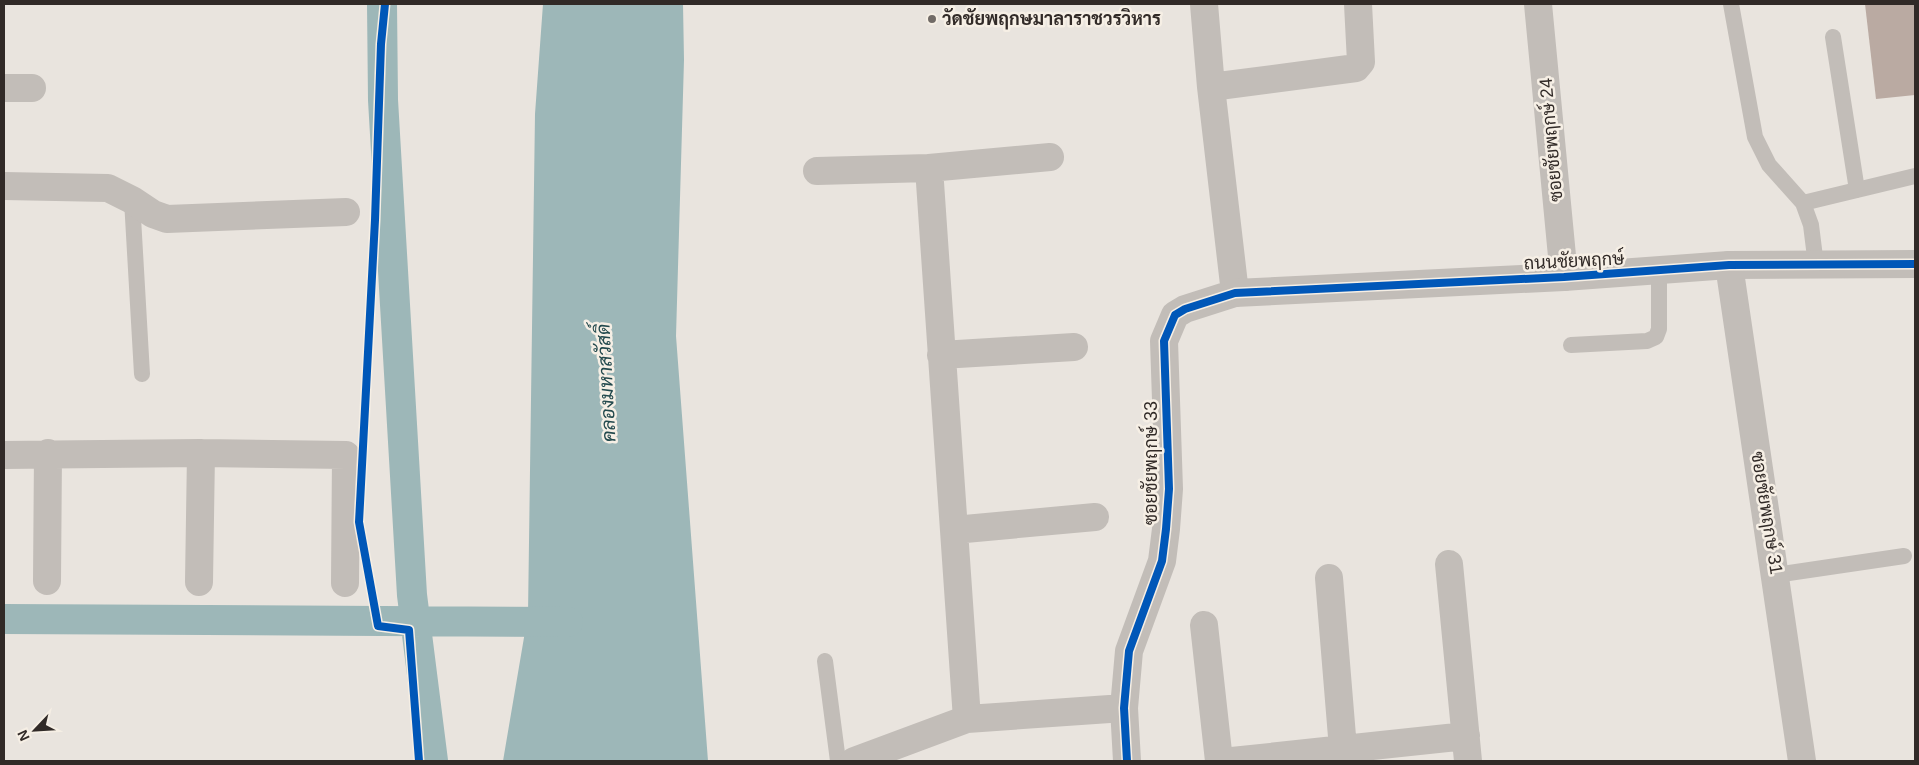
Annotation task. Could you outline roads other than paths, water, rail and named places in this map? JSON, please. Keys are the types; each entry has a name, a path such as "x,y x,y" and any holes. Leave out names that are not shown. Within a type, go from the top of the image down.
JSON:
{"street":[{"path":"1204,4 1211,87 1235,293"},
{"path":"1211,87 1356,68 1361,62 1358,4"},
{"name":"ซอยชัยพฤกษ์ 24","path":"1538,4 1564,277"},
{"path":"4,88 32,88"},
{"path":"817,171 928,168 1050,157"},
{"path":"928,168 967,719"},
{"path":"4,186 108,188 132,200 153,214 167,219 346,212"},
{"name":"ถนนชัยพฤกษ์","path":"1235,293 1659,272 1729,265 1915,264"},
{"name":"ซอยชัยพฤกษ์ 31","path":"1729,265 1802,761"},
{"name":"ซอยชัยพฤกษ์ 33","path":"1127,761 1124,708 1129,651 1162,561 1169,489 1164,341 1175,315 1185,309 1235,293"},
{"path":"942,355 1074,347"},
{"path":"48,453 48,581"},
{"path":"4,455 48,453 346,455 345,583"},
{"path":"199,582 201,453"},
{"path":"954,530 1095,517"},
{"path":"1232,761 1467,749 1450,564"},
{"path":"1329,578 1343,755"},
{"path":"1204,625 1219,761"},
{"path":"854,761 967,719 1124,708"}],"lane":[{"path":"1732,4 1755,137 1769,165 1803,203 1811,224 1816,265"},
{"path":"1833,37 1857,190"},
{"path":"1803,203 1915,176"},
{"path":"132,200 142,374"},
{"path":"1571,344 1647,341 1656,337 1659,328 1659,272"},
{"path":"1776,575 1904,556"},
{"path":"825,661 838,761"}],"water":[{"name":"คลองมหาสวัสดิ์","path":"543,4 683,4 684,60 676,336 708,761 503,761 528,614 535,114"}],"waterway":[{"path":"382,4 383,100 412,595 433,761"},
{"path":"4,619 568,622"}],"place":[{"name":"วัดชัยพฤกษมาลาราชวรวิหาร","path":"932,19"}]}
